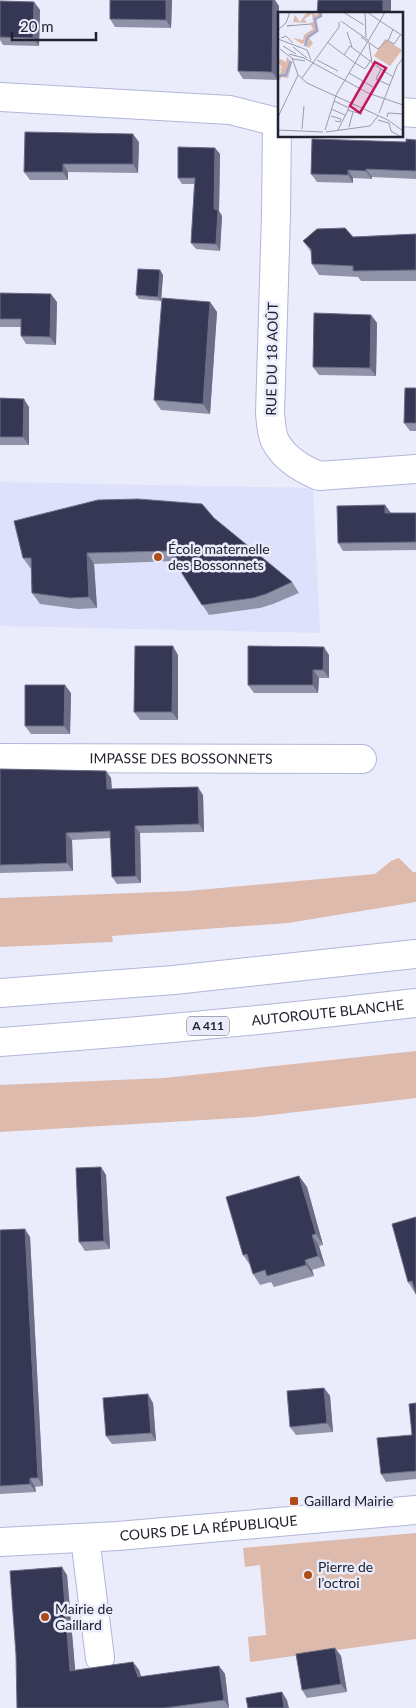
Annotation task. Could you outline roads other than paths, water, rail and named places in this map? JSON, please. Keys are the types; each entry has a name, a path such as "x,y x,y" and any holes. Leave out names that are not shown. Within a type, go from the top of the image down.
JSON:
{"main road":[{"name":"RUE DU 18 AOÛT","path":"0,97 230,110 278,121 270,413 275,440 291,460 308,472 319,476 416,469"},
{"name":"IMPASSE DES BOSSONNETS","path":"0,758 362,759"},
{"path":"0,993 183,979 416,954"},
{"name":"AUTOROUTE BLANCHE","path":"0,1042 174,1029 416,1003"},
{"name":"COURS DE LA RÉPUBLIQUE","path":"0,1542 85,1538 416,1510"},
{"path":"85,1538 100,1658"}],"place":[{"name":"École maternelle des Bossonnets","path":"158,557"},
{"name":"Gaillard Mairie","path":"294,1501"},
{"name":"Pierre de l’octroi","path":"308,1575"},
{"name":"Mairie de Gaillard","path":"45,1617"}]}
